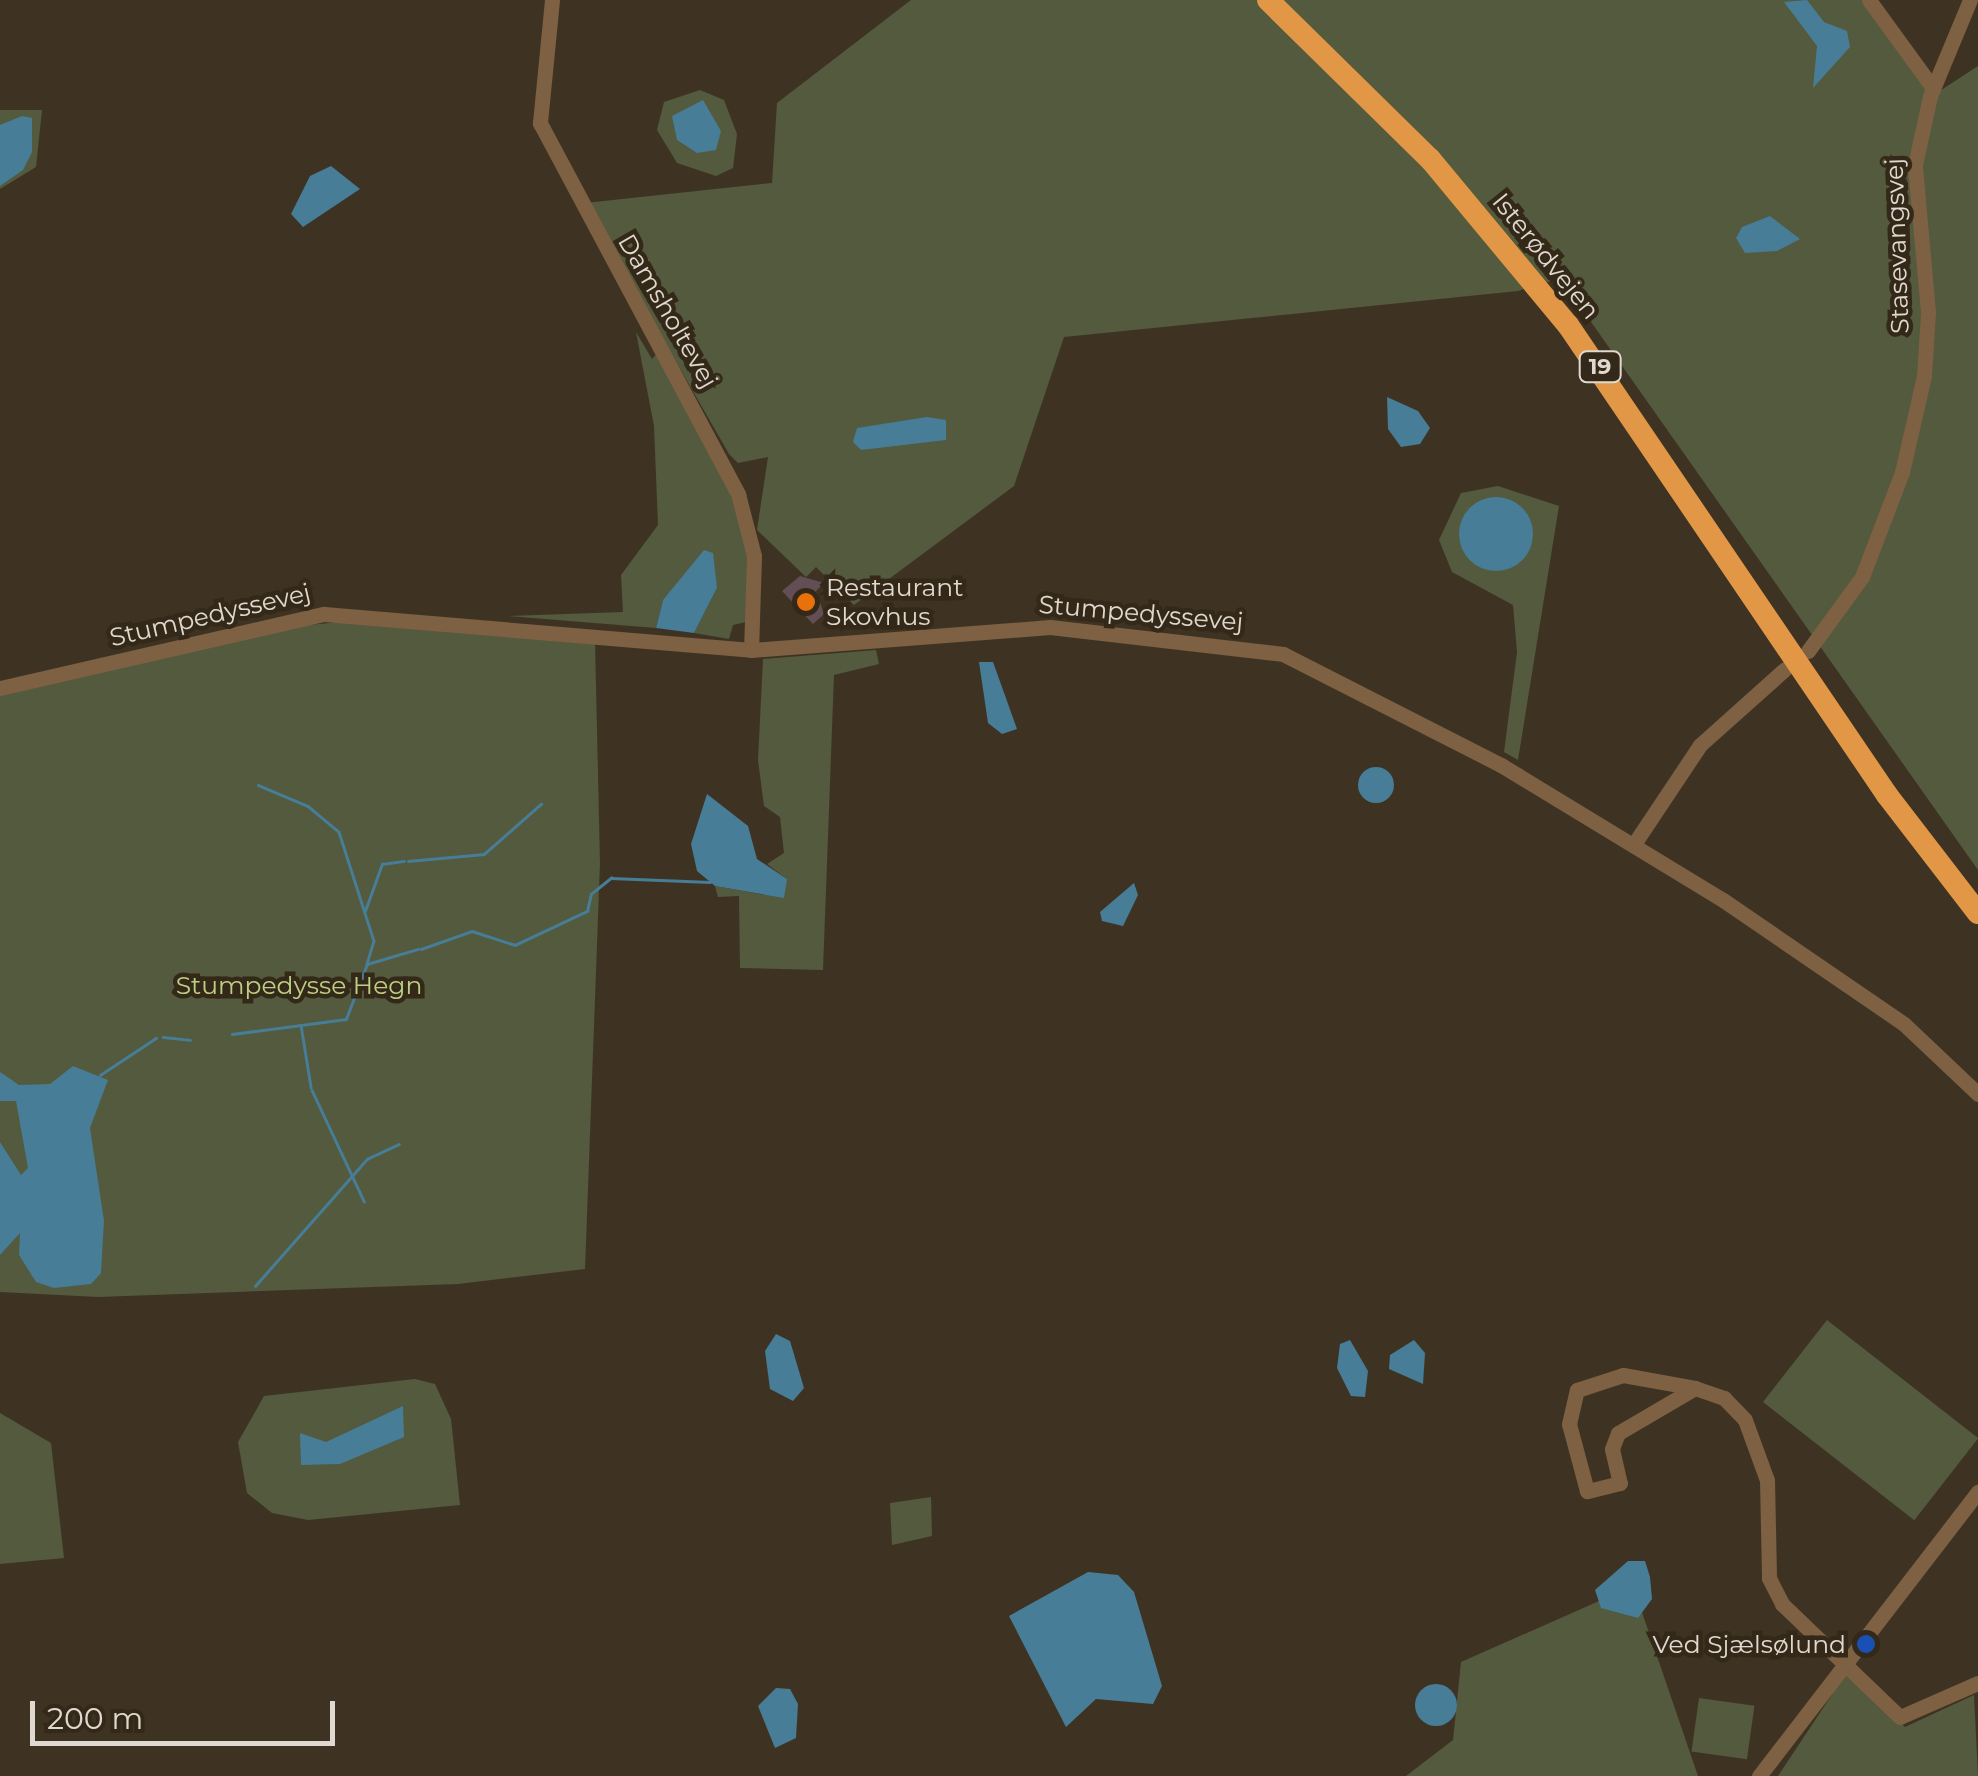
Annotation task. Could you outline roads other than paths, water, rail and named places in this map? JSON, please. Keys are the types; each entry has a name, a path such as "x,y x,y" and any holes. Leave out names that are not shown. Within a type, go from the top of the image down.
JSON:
{"highway":[{"name":"Isterødvejen","path":"1268,0 1430,159 1568,324 1878,778 1978,913"},
{"name":"Isterødvejen","path":"1878,778 1978,897"}],"street":[{"name":"Damsholtevej","path":"552,0 540,123 738,494 754,556 751,650"},
{"path":"1869,0 1933,88"},
{"name":"Stasevangsvej","path":"1808,651 1834,624 1877,548 1924,376 1928,312 1915,165 1933,88 1970,0"},
{"name":"Stumpedyssevej","path":"0,688 324,614 751,650 1050,626 1283,654 1501,765 1634,844 1904,1024 1978,1094"},
{"path":"1634,844 1700,745 1785,669"},
{"path":"1695,1388 1618,1434 1612,1449 1620,1483 1587,1491 1569,1424 1577,1390 1623,1375 1695,1388 1724,1398 1746,1420 1767,1480 1771,1586 1900,1717 1978,1683"},
{"path":"1760,1776 1843,1662 1978,1492"}],"water":[{"path":"1807,0 1824,22 1847,31 1850,47 1813,88 1817,46 1784,2"},
{"path":"703,100 721,131 716,150 697,153 677,140 672,116"},
{"path":"22,116 32,118 32,152 23,170 0,186 0,125"},
{"path":"331,166 360,189 303,227 291,214 310,176"},
{"path":"1770,216 1800,239 1777,251 1745,253 1736,238 1742,227"},
{"path":"1387,397 1418,411 1430,428 1420,444 1401,447 1388,429"},
{"path":"927,417 946,420 946,440 861,450 853,442 857,428"},
{"path":"1496,497 1510,499 1522,508 1531,520 1531,548 1522,560 1510,569 1496,571 1482,569 1470,560 1461,548 1459,534 1461,520 1470,508 1482,499"},
{"path":"704,550 713,553 717,588 694,633 656,628 663,600"},
{"path":"979,662 993,662 1017,729 1002,734 988,723"},
{"path":"1376,767 1389,772 1394,785 1389,798 1376,803 1363,798 1358,785 1363,772"},
{"path":"707,794 748,826 757,859 787,879 784,898 715,886 697,871 691,844"},
{"path":"1134,883 1138,895 1123,926 1102,921 1100,912"},
{"path":"73,1066 108,1080 90,1128 104,1221 101,1273 91,1284 54,1288 36,1282 19,1255 20,1233 0,1255 0,1142 21,1175 28,1168 16,1101 0,1101 0,1072 19,1085 50,1084"},
{"path":"776,1334 790,1341 804,1388 793,1401 770,1389 765,1351"},
{"path":"1350,1340 1368,1371 1365,1397 1351,1396 1337,1368 1340,1344"},
{"path":"1414,1340 1425,1353 1423,1384 1389,1369 1390,1355"},
{"path":"403,1406 404,1437 340,1464 301,1465 300,1433 326,1442"},
{"path":"1628,1561 1645,1561 1650,1577 1652,1599 1638,1618 1601,1608 1595,1590"},
{"path":"1088,1572 1118,1575 1134,1592 1162,1686 1153,1704 1096,1699 1066,1727 1009,1616"},
{"path":"1436,1684 1451,1690 1457,1705 1451,1720 1436,1726 1421,1720 1415,1705 1421,1690"},
{"path":"776,1688 790,1689 798,1704 796,1738 775,1748 758,1706"}],"waterway":[{"path":"258,785 308,806 339,832 374,941 367,964"},
{"path":"408,861 484,854 541,804"},
{"path":"365,911 382,864 404,861"},
{"path":"421,949 472,931 515,945 587,911 591,894 611,878 710,882"},
{"path":"232,1034 346,1019 367,964 418,949"},
{"path":"301,1025 311,1087"},
{"path":"163,1037 190,1040"},
{"path":"100,1075 156,1038"},
{"path":"312,1090 364,1201"},
{"path":"255,1286 367,1159 399,1144"}],"place":[{"name":"Restaurant Skovhus","path":"806,602"},
{"name":"Ved Sjælsølund","path":"1866,1644"}],"park label":[{"name":"Stumpedysse Hegn","path":"299,985"}]}
